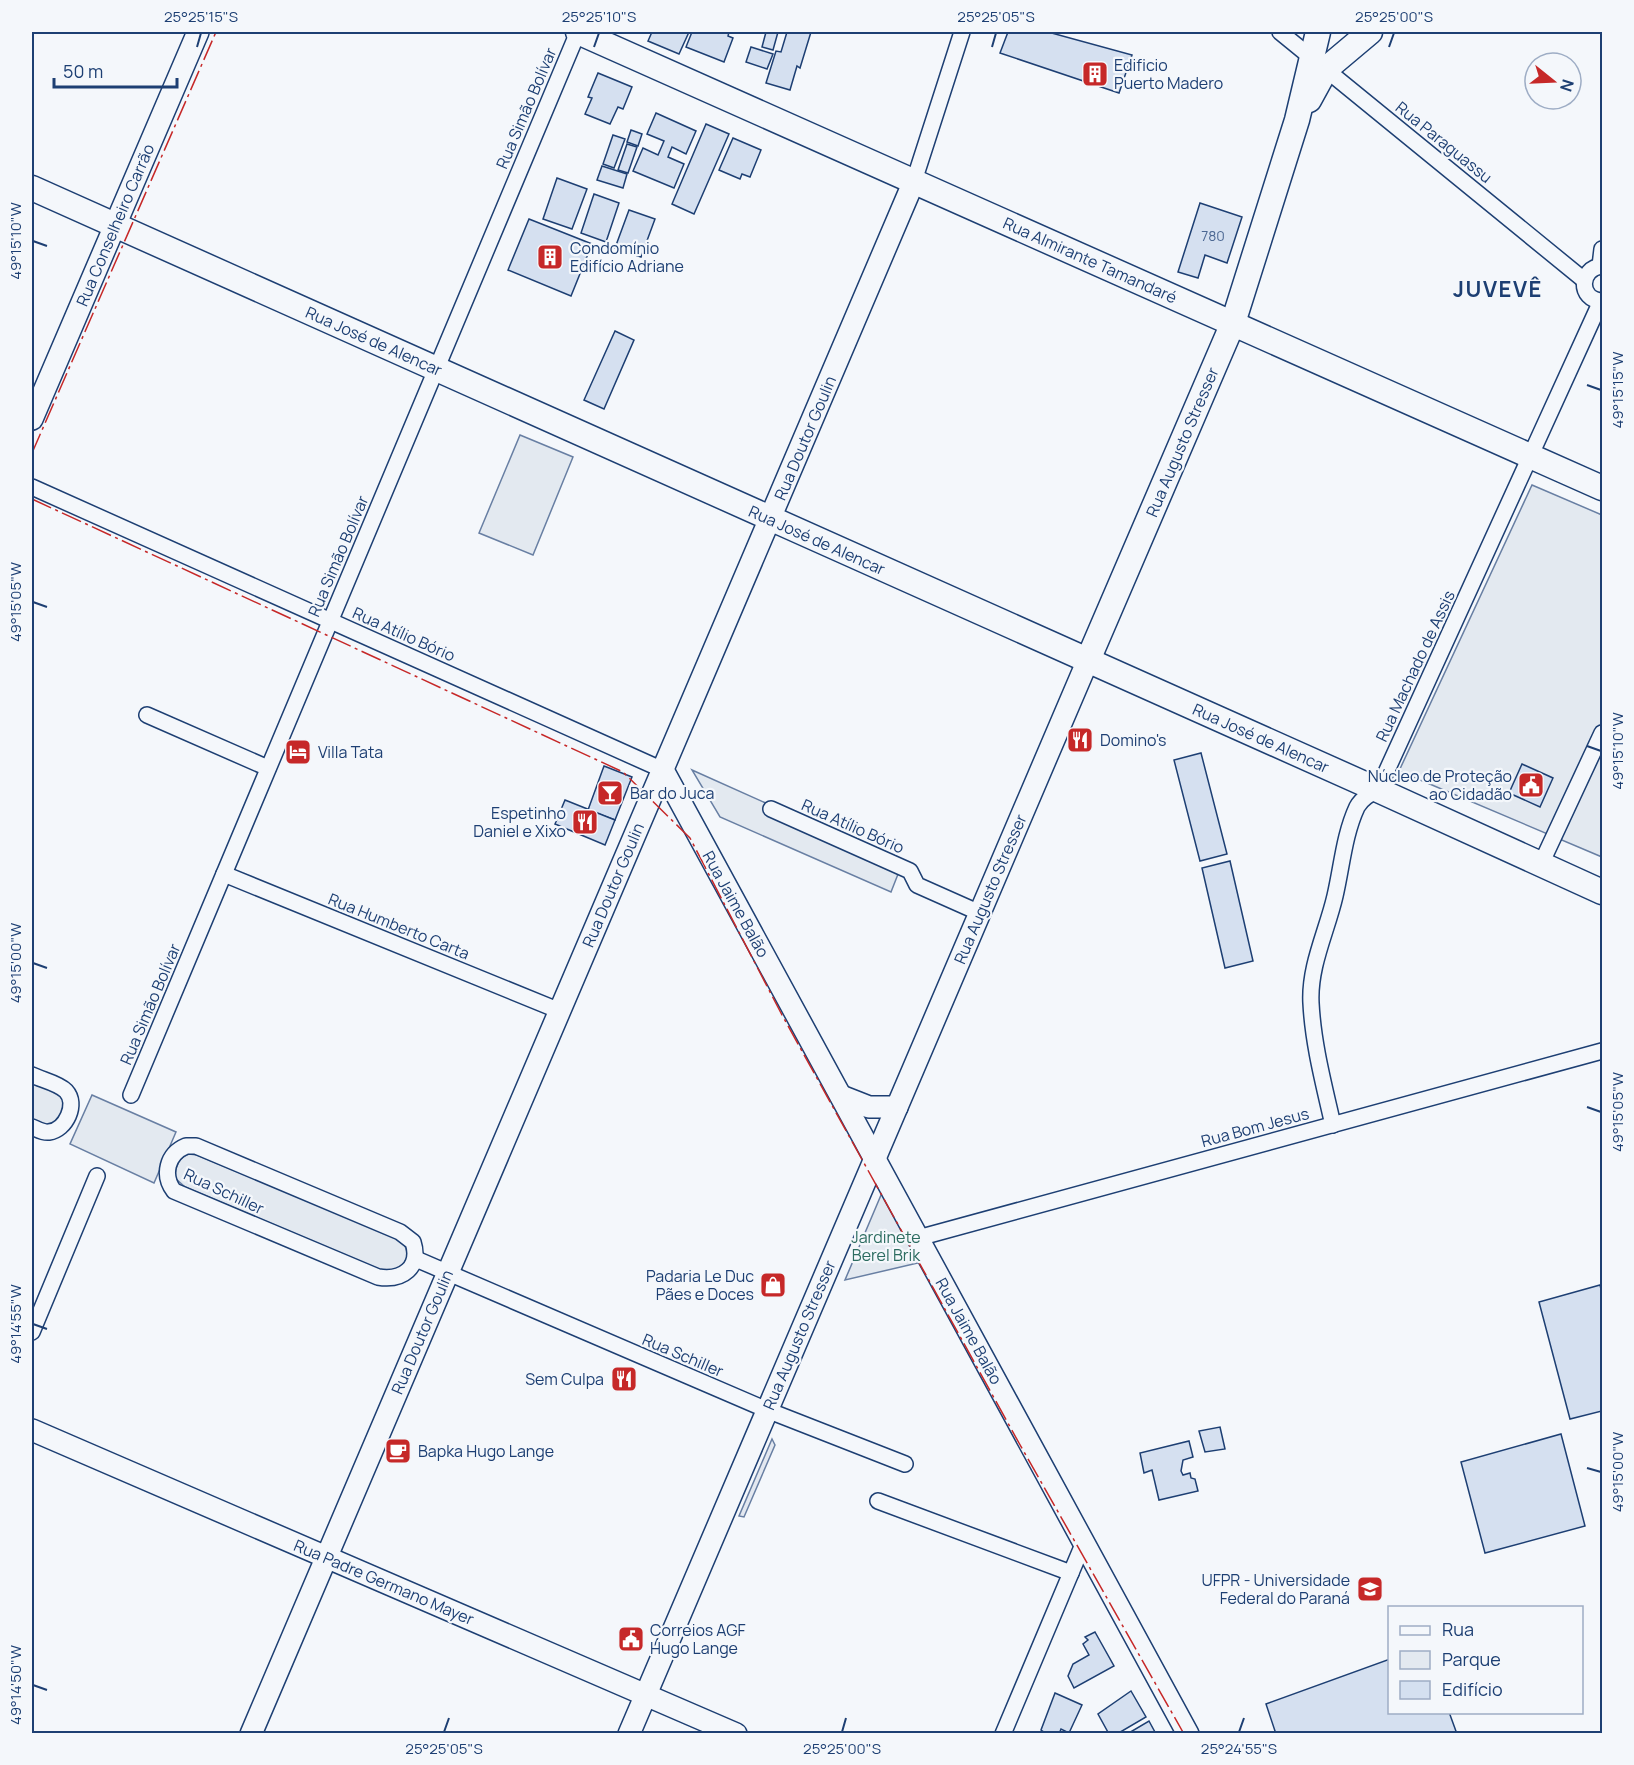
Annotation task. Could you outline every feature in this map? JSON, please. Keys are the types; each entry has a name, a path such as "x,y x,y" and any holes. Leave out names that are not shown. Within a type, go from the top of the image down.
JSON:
{"main road":[{"name":"Rua Almirante Tamandaré","path":"578,32 1602,488"},
{"path":"1318,32 1319,63 1370,32"},
{"path":"1355,32 1370,32"},
{"name":"Rua Augusto Stresser","path":"1088,660 1233,323 1297,120 1319,63"},
{"name":"Rua José de Alencar","path":"32,188 1602,892"}],"street":[{"name":"Rua Conselheiro Carrão","path":"32,419 198,32"},
{"name":"Rua Simão Bolívar","path":"131,1095 578,32"},
{"name":"Rua Doutor Goulin","path":"250,1734 914,182 962,32"},
{"name":"Rua Paraguassu","path":"1280,32 1584,280 1588,295 1596,301 1602,301"},
{"path":"1584,280 1590,271 1601,266 1602,249"},
{"name":"Rua Machado de Assis","path":"1333,1125 1313,1024 1312,983 1334,901 1348,832 1358,805 1364,798 1378,790 1602,301"},
{"name":"Rua Atílio Bório","path":"32,487 663,770"},
{"name":"Rua Augusto Stresser","path":"629,1734 1088,660"},
{"path":"147,715 268,768"},
{"path":"1541,864 1602,733"},
{"name":"Rua Jaime Balão","path":"663,770 1188,1734"},
{"name":"Rua Atílio Bório","path":"771,809 910,872 917,885 980,913"},
{"name":"Rua Humberto Carta","path":"224,874 560,1011"},
{"name":"Rua Bom Jesus","path":"918,1238 1602,1051"},
{"path":"32,1075 63,1089 69,1095 71,1103 69,1115 56,1131 46,1133 32,1127"},
{"path":"841,1096 869,1107 897,1107"},
{"name":"Rua Schiller","path":"196,1146 400,1232 413,1242 416,1259 411,1268 403,1274 388,1279 378,1277 174,1191 167,1177 169,1163 173,1154 179,1149 196,1146"},
{"path":"32,1332 97,1176"},
{"name":"Rua Schiller","path":"416,1259 767,1410 905,1464"},
{"name":"Rua Padre Germano Mayer","path":"32,1430 736,1734"},
{"path":"878,1501 1071,1573"},
{"path":"1003,1734 1084,1542"}],"green space":[{"path":"520,435 573,457 533,555 479,533"},
{"path":"1532,485 1602,515 1602,857 1399,771"},
{"path":"692,770 902,864 891,892 720,817"},
{"path":"32,1081 53,1089 63,1096 63,1110 50,1126 32,1121"},
{"path":"92,1095 176,1132 154,1183 70,1144"},
{"path":"189,1154 197,1155 399,1239 407,1251 405,1261 397,1269 383,1271 185,1187 175,1178 175,1174 180,1160"},
{"name":"Jardinete Berel Brik","path":"884,1188 922,1262 845,1280"}],"shaded area":[{"path":"772,1439 775,1445 744,1517 739,1516"}],"building":[{"path":"652,32 689,32 679,54 648,41"},
{"path":"692,32 729,32 728,36 733,38 724,62 686,47"},
{"path":"766,32 778,32 773,50 762,47"},
{"path":"787,32 811,32 800,68 797,66 790,90 766,83 776,51 781,52"},
{"name":"Edificio Puerto Madero","path":"1008,32 1048,32 1132,55 1119,93 1000,53"},
{"path":"751,47 773,54 767,69 746,62"},
{"path":"598,73 632,87 623,109 618,107 610,124 585,114 592,98 588,97"},
{"path":"656,113 696,131 686,154 672,147 668,157 684,164 674,188 633,171 643,148 658,155 664,141 647,134"},
{"path":"706,124 729,134 694,214 672,204"},
{"path":"631,130 642,134 638,146 627,142"},
{"path":"613,135 625,139 614,168 603,164"},
{"path":"733,138 761,150 750,177 742,174 740,179 719,170"},
{"path":"627,144 637,147 628,173 618,170"},
{"path":"602,166 627,174 623,188 597,180"},
{"path":"557,178 587,189 572,229 543,219"},
{"path":"594,194 619,203 606,242 581,233"},
{"path":"1200,203 1242,217 1227,263 1205,255 1198,278 1178,272"},
{"path":"629,210 655,219 641,257 615,248"},
{"name":"Condomínio Edifício Adriane","path":"529,219 592,244 571,296 508,270"},
{"path":"615,331 634,340 604,409 584,400"},
{"path":"1201,753 1227,854 1200,861 1174,760"},
{"name":"Núcleo de Proteção ao Cidadão","path":"1522,764 1553,778 1540,807 1509,793"},
{"name":"Bar do Juca","path":"604,766 632,777 615,820 588,810"},
{"name":"Espetinho Daniel e Xixo","path":"565,800 615,820 605,845 555,824"},
{"path":"1230,861 1253,961 1225,968 1202,868"},
{"path":"1600,1285 1602,1293 1602,1411 1570,1419 1539,1302"},
{"path":"1220,1427 1225,1449 1205,1452 1199,1431"},
{"path":"1561,1434 1585,1526 1485,1553 1461,1462"},
{"path":"1189,1441 1193,1457 1183,1460 1181,1471 1183,1475 1190,1473 1191,1478 1195,1479 1198,1491 1159,1500 1152,1470 1144,1473 1140,1453"},
{"path":"1095,1632 1114,1666 1074,1688 1068,1676 1073,1664 1089,1655 1083,1644 1088,1640 1085,1637"},
{"path":"1388,1660 1388,1714 1450,1714 1457,1734 1276,1734 1266,1704"},
{"path":"1131,1691 1146,1717 1117,1734 1109,1734 1098,1714"},
{"path":"1055,1693 1082,1705 1069,1733 1061,1729 1059,1734 1047,1734 1041,1730"},
{"path":"1149,1721 1156,1734 1127,1734"}],"power":[{"path":"32,453 216,32"},
{"path":"32,499 623,772 690,838 782,1015 1019,1443 1184,1734"}],"place":[{"name":"Edificio Puerto Madero","path":"1095,74"},
{"name":"Condomínio Edifício Adriane","path":"550,257"},
{"name":"Domino's","path":"1080,740"},
{"name":"Villa Tata","path":"298,752"},
{"name":"Núcleo de Proteção ao Cidadão","path":"1531,785"},
{"name":"Bar do Juca","path":"610,793"},
{"name":"Espetinho Daniel e Xixo","path":"585,822"},
{"name":"Padaria Le Duc Pães e Doces","path":"773,1285"},
{"name":"Sem Culpa","path":"624,1379"},
{"name":"Bapka Hugo Lange","path":"398,1451"},
{"name":"UFPR - Universidade Federal do Paraná","path":"1370,1589"},
{"name":"Correios AGF Hugo Lange","path":"631,1639"}],"district":[{"name":"JUVEVÊ","path":"1498,289"}]}
